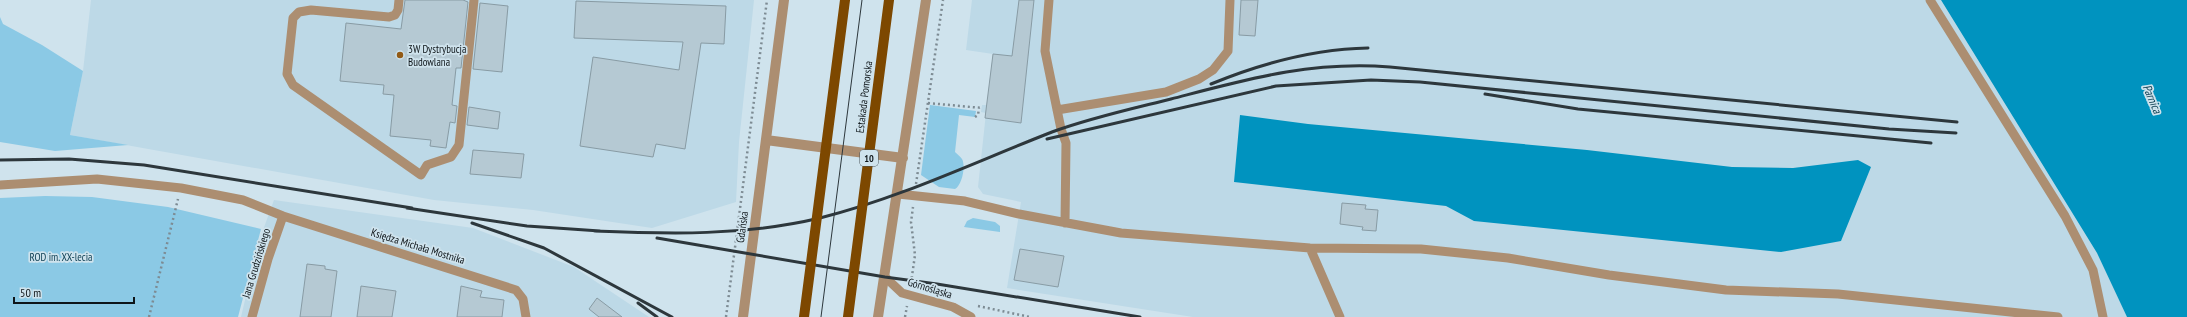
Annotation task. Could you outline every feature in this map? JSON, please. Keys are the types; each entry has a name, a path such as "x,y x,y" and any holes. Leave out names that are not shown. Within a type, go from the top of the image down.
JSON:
{"main road":[{"path":"804,317 845,0"},
{"name":"Estakada Pomorska","path":"848,317 889,0"}],"street":[{"name":"Gdańska","path":"743,317 784,0"},
{"path":"878,317 898,194 926,0"},
{"path":"766,140 903,158"}],"lane":[{"path":"399,0 398,10 395,15 389,17 311,10 299,12 293,18 287,74 293,85 421,175 427,165 451,157 459,145 474,0"},
{"path":"1049,0 1045,51 1057,110 1066,143 1065,223"},
{"path":"1057,110 1166,92 1199,79 1213,70 1228,51 1230,0"},
{"path":"1930,0 2065,216 2093,270 2103,317"},
{"name":"Księdza Michała Mostnika","path":"0,185 97,179 181,188 243,200 283,216 516,290 523,299 526,317"},
{"path":"898,194 914,197 964,201 1019,214 1121,233 1310,248 1421,249 1508,258 1609,275 1726,290 1838,294 2058,317"},
{"name":"Jana Grudzińskiego","path":"252,317 268,259 283,216"},
{"path":"1310,248 1340,317"},
{"name":"Górnośląska","path":"885,277 902,293 953,307 971,317"}],"path":[{"path":"726,317 767,0"},
{"path":"905,317 915,255 911,217 943,0"},
{"path":"928,103 981,108 978,116 976,117"},
{"path":"149,317 181,188"}],"shaded area":[{"path":"91,0 754,0 739,142 736,202 652,228 533,210 434,200 70,135 83,71"},
{"path":"972,0 1941,0 2097,253 2127,317 1193,317 1007,288 1021,202 983,194 978,187 986,113 981,112 982,105 987,105 993,54 966,50"},
{"path":"274,200 473,228 574,267 649,317 241,317 259,241"}],"green space":[{"path":"0,17 3,24 42,45 83,71 70,135 128,145 55,151 0,142"},
{"path":"930,105 976,111 975,117 959,115 955,152 962,159 964,166 960,184 955,189 939,187 921,175"},
{"name":"ROD im. XX-lecia","path":"45,196 92,197 168,207 261,229 238,317 0,317 0,198"},
{"path":"973,218 995,222 1000,226 1000,232 964,227 967,221"}],"water":[{"name":"Parnica","path":"1941,0 2187,0 2187,317 2127,317 2097,253"},
{"path":"1240,115 1308,124 1587,150 1732,167 1793,168 1858,160 1871,167 1841,241 1781,252 1474,221 1446,206 1234,182"}],"building":[{"name":"3W Dystrybucja Budowlana","path":"405,0 463,0 468,2 461,68 456,68 452,105 457,106 455,123 450,122 446,148 430,146 431,140 390,136 394,95 383,94 384,85 340,81 346,23 401,29"},
{"path":"1019,0 1034,0 1021,123 985,118 993,54 1012,56"},
{"path":"1241,0 1258,0 1255,36 1239,35"},
{"path":"576,1 726,6 724,44 701,43 685,149 656,144 653,157 580,146 593,57 679,70 683,42 574,38"},
{"path":"480,3 508,6 502,72 473,69"},
{"path":"469,107 500,112 498,129 467,125"},
{"path":"473,150 524,154 521,178 470,174"},
{"path":"1342,203 1366,205 1365,209 1378,210 1376,231 1362,230 1363,227 1340,224"},
{"path":"1020,249 1064,256 1058,287 1014,280"},
{"path":"307,264 325,266 325,269 337,271 331,317 300,317"},
{"path":"361,286 396,291 392,317 357,317"},
{"path":"461,286 482,291 480,297 504,300 502,317 457,317"},
{"path":"597,298 622,317 599,317 589,309"}],"tram line":[{"path":"821,317 862,0"}],"railway":[{"path":"1211,84 1230,76 1288,58 1327,51 1368,48"},
{"path":"594,231 651,233 735,231 792,224 820,218 850,210 908,190 1052,132 1081,122 1226,85 1279,73 1305,69 1360,66 1390,67 1957,122"},
{"path":"1047,139 1276,86 1371,80 1420,82 1889,129 1956,133"},
{"path":"1485,94 1578,109 1931,143"},
{"path":"0,160 69,159 144,165 412,208"},
{"path":"407,208 527,226 600,231"},
{"path":"472,223 544,248 672,317"},
{"path":"657,238 885,277 1140,317"},
{"path":"638,303 657,317"}],"place":[{"name":"3W Dystrybucja Budowlana","path":"400,55"}]}
